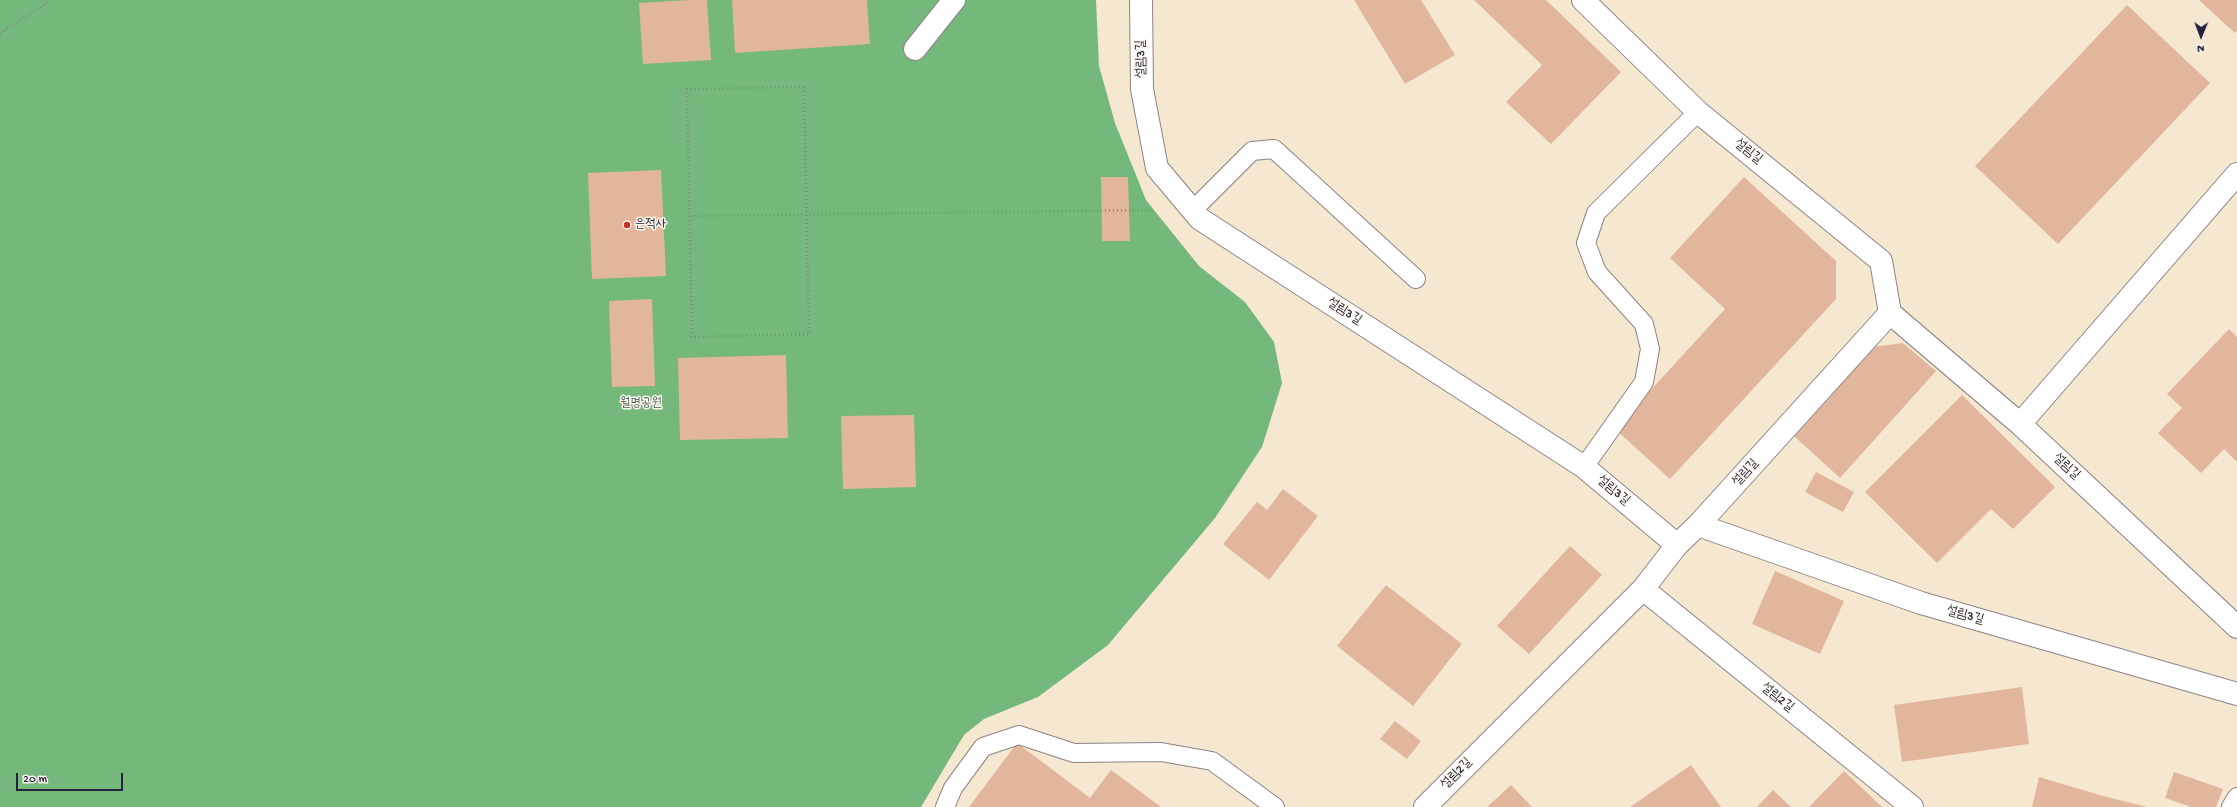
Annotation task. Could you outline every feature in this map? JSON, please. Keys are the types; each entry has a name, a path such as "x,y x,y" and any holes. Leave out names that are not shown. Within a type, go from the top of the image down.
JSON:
{"street":[{"path":"915,49 954,0"},
{"name":"설림3길","path":"1142,0 1142,89 1156,168 1200,219 1584,467 1677,545"},
{"name":"설림길","path":"1583,0 1698,112 1881,261 1890,313 2020,424 2237,627"},
{"path":"2020,424 2237,174"},
{"name":"설림길","path":"1698,525 1890,313"},
{"name":"설림3길","path":"1698,525 1921,603 2237,694"},
{"name":"설림2길","path":"1425,807 1642,589 1677,545 1698,525"},
{"name":"설림2길","path":"1642,589 1912,807"}],"lane":[{"path":"1584,467 1644,382 1650,349 1644,324 1597,272 1586,243 1596,213 1698,112"},
{"path":"1193,210 1252,150 1274,149 1416,279"},
{"path":"945,807 953,788 983,747 1019,735 1074,753 1161,752 1212,761 1275,807"},
{"path":"2232,807 2237,797"}],"path":[{"path":"0,33 45,4 48,0"},
{"path":"804,87 810,334 692,337 689,216 687,89 804,87"},
{"path":"689,216 1193,210"}],"green space":[{"name":"월명공원","path":"0,0 1096,0 1099,66 1115,123 1146,200 1199,266 1245,302 1274,342 1282,383 1262,447 1215,518 1108,645 1038,697 984,719 964,735 921,807 0,807"}],"building":[{"path":"707,0 711,60 643,64 639,3"},
{"path":"732,0 867,0 870,44 735,53"},
{"path":"1354,0 1421,0 1455,55 1405,84"},
{"path":"1474,0 1546,0 1621,72 1551,144 1506,102 1542,65"},
{"path":"2199,0 2237,0 2237,30 2235,33"},
{"path":"2127,5 2210,83 2058,244 1975,166"},
{"name":"은적사","path":"661,170 666,276 592,279 588,173"},
{"path":"1101,177 1128,177 1130,241 1102,241"},
{"path":"1744,177 1836,261 1836,299 1670,479 1615,429 1725,309 1670,258"},
{"path":"652,299 655,386 612,387 609,301"},
{"path":"2229,329 2237,337 2237,462 2224,449 2201,473 2158,433 2182,408 2167,394"},
{"path":"1903,343 1936,371 1840,478 1793,435 1873,347"},
{"path":"786,355 788,438 680,440 678,358"},
{"path":"1962,395 2055,487 2013,529 1991,509 1937,563 1865,492"},
{"path":"914,415 916,487 843,489 841,416"},
{"path":"1816,472 1854,492 1843,512 1805,492"},
{"path":"1283,489 1318,516 1269,580 1223,544 1257,502 1267,510"},
{"path":"1570,546 1602,575 1529,654 1497,626"},
{"path":"1775,571 1844,601 1820,654 1752,624"},
{"path":"1386,585 1462,644 1413,706 1337,646"},
{"path":"2022,687 2029,744 1902,762 1894,705"},
{"path":"1395,721 1421,741 1407,759 1380,739"},
{"path":"1017,743 1090,798 1111,770 1161,807 969,807"},
{"path":"1691,765 1721,807 1630,807"},
{"path":"1844,771 1882,807 1809,807"},
{"path":"2174,772 2223,789 2216,807 2191,807 2165,798"},
{"path":"2039,777 2103,796 2147,807 2032,807"},
{"path":"1511,785 1532,807 1487,807"},
{"path":"1773,790 1791,807 1757,807"}],"place":[{"name":"은적사","path":"627,225"}]}
